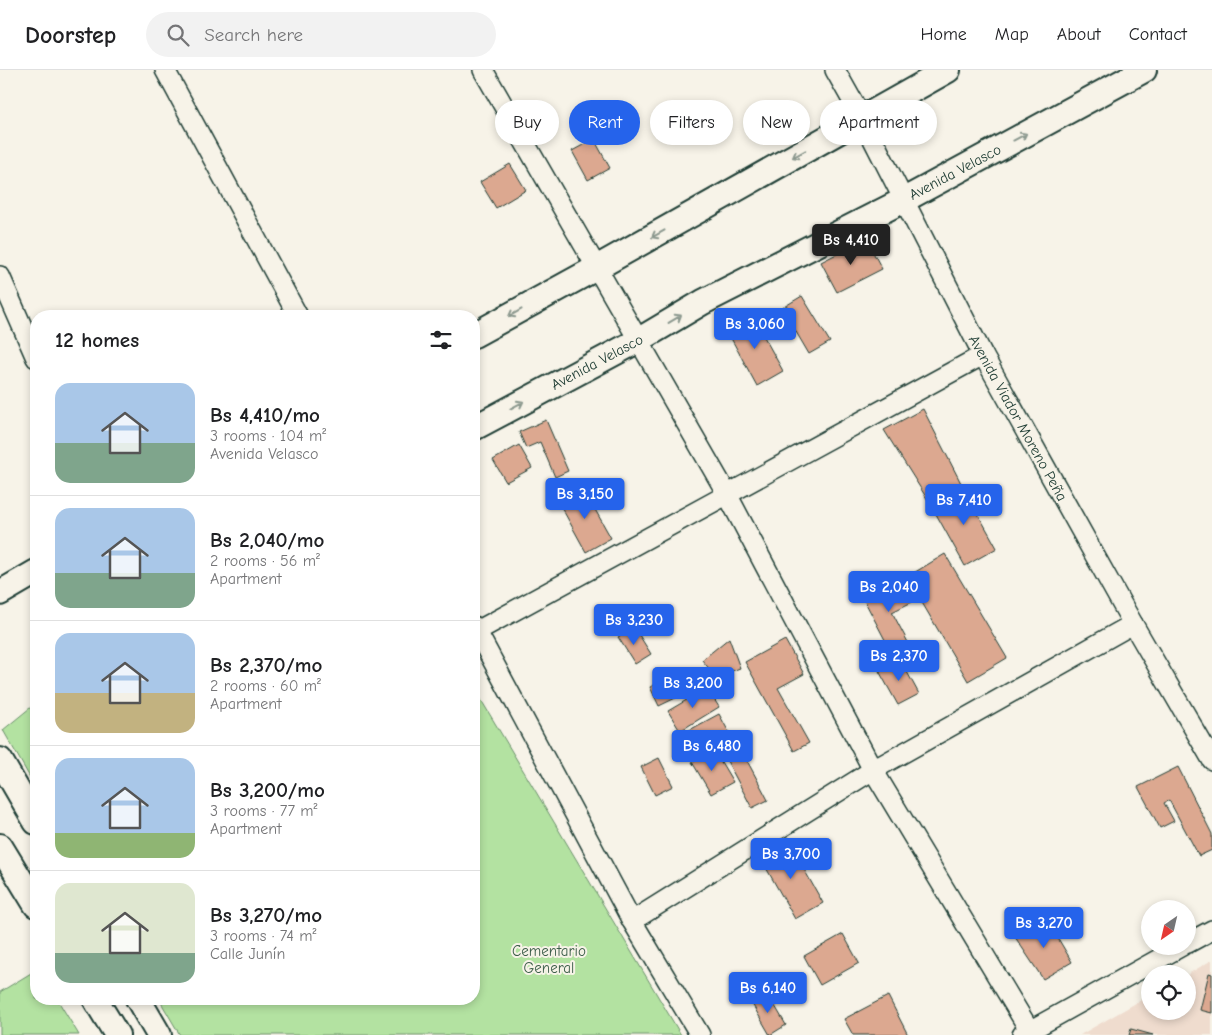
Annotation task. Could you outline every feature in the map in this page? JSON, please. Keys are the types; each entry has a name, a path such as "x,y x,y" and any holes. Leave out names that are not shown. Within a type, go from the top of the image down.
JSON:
{"street":[{"path":"165,70 295,310"},
{"path":"483,70 727,494 873,770 1026,1033 1166,955"},
{"name":"Avenida Viador Moreno Peña","path":"835,70 852,100"},
{"path":"894,100 948,70"},
{"name":"Avenida Velasco","path":"480,425 639,340 703,302 904,200 1144,70"},
{"path":"480,332 598,268 820,142"},
{"name":"Avenida Viador Moreno Peña","path":"876,145 983,355 1133,624 1212,760"},
{"path":"0,276 30,344"},
{"path":"480,625 983,355"},
{"path":"0,593 30,576"},
{"path":"632,921 873,770 1133,624"},
{"path":"480,637 632,921 700,1035"},
{"path":"0,760 30,812"},
{"path":"0,846 30,895"},
{"path":"1196,939 1212,930"},
{"path":"99,1005 117,1035"},
{"path":"142,1005 159,1035"}],"shaded area":[{"path":"1212,960 1212,1035 1080,1035 1141,1000 1141,1020 1196,1020 1196,969"}],"green space":[{"name":"Cementario General","path":"480,698 681,1035 180,1035 162,1005 480,1005"},
{"path":"30,708 30,777 3,730"},
{"path":"30,974 30,1005 61,1005 79,1035 0,1035 0,992"}],"building":[{"path":"583,145 597,145 610,168 588,180 572,151"},
{"path":"510,164 526,190 496,208 480,182"},
{"path":"866,239 882,269 837,292 821,262"},
{"path":"802,296 830,342 809,354 782,308"},
{"path":"752,315 783,371 757,386 726,329"},
{"path":"923,409 963,487 931,505 884,430"},
{"path":"546,420 568,471 555,477 540,442 526,448 519,432"},
{"path":"519,445 532,468 506,482 493,460"},
{"path":"963,487 997,548 965,566 931,505"},
{"path":"583,488 611,538 586,552 558,501"},
{"path":"945,554 1007,658 968,681 907,577"},
{"path":"899,577 912,602 892,612 911,648 894,657 862,596"},
{"path":"634,627 651,654 635,664 618,637"},
{"path":"729,638 740,668 716,677 702,660"},
{"path":"785,640 804,674 778,688 809,743 794,751 745,662"},
{"path":"900,659 919,694 898,705 879,671"},
{"path":"685,670 694,689 659,706 650,687"},
{"path":"707,688 719,707 680,731 668,711"},
{"path":"719,714 731,736 696,755 684,733"},
{"path":"735,738 768,800 752,808 719,746"},
{"path":"714,750 733,782 711,794 692,762"},
{"path":"659,758 673,786 655,795 641,767"},
{"path":"1178,767 1212,834 1212,850 1199,856 1169,800 1164,803 1174,821 1160,828 1138,787"},
{"path":"788,841 823,903 795,919 760,857"},
{"path":"1046,918 1072,962 1043,979 1015,937"},
{"path":"843,934 859,963 820,985 804,956"},
{"path":"1209,973 1212,974 1212,1013 1200,1010"},
{"path":"767,992 786,1025 770,1035 751,1002"},
{"path":"888,996 908,1035 853,1035 844,1019"},
{"path":"1131,1029 1153,1035 1129,1035"}]}
